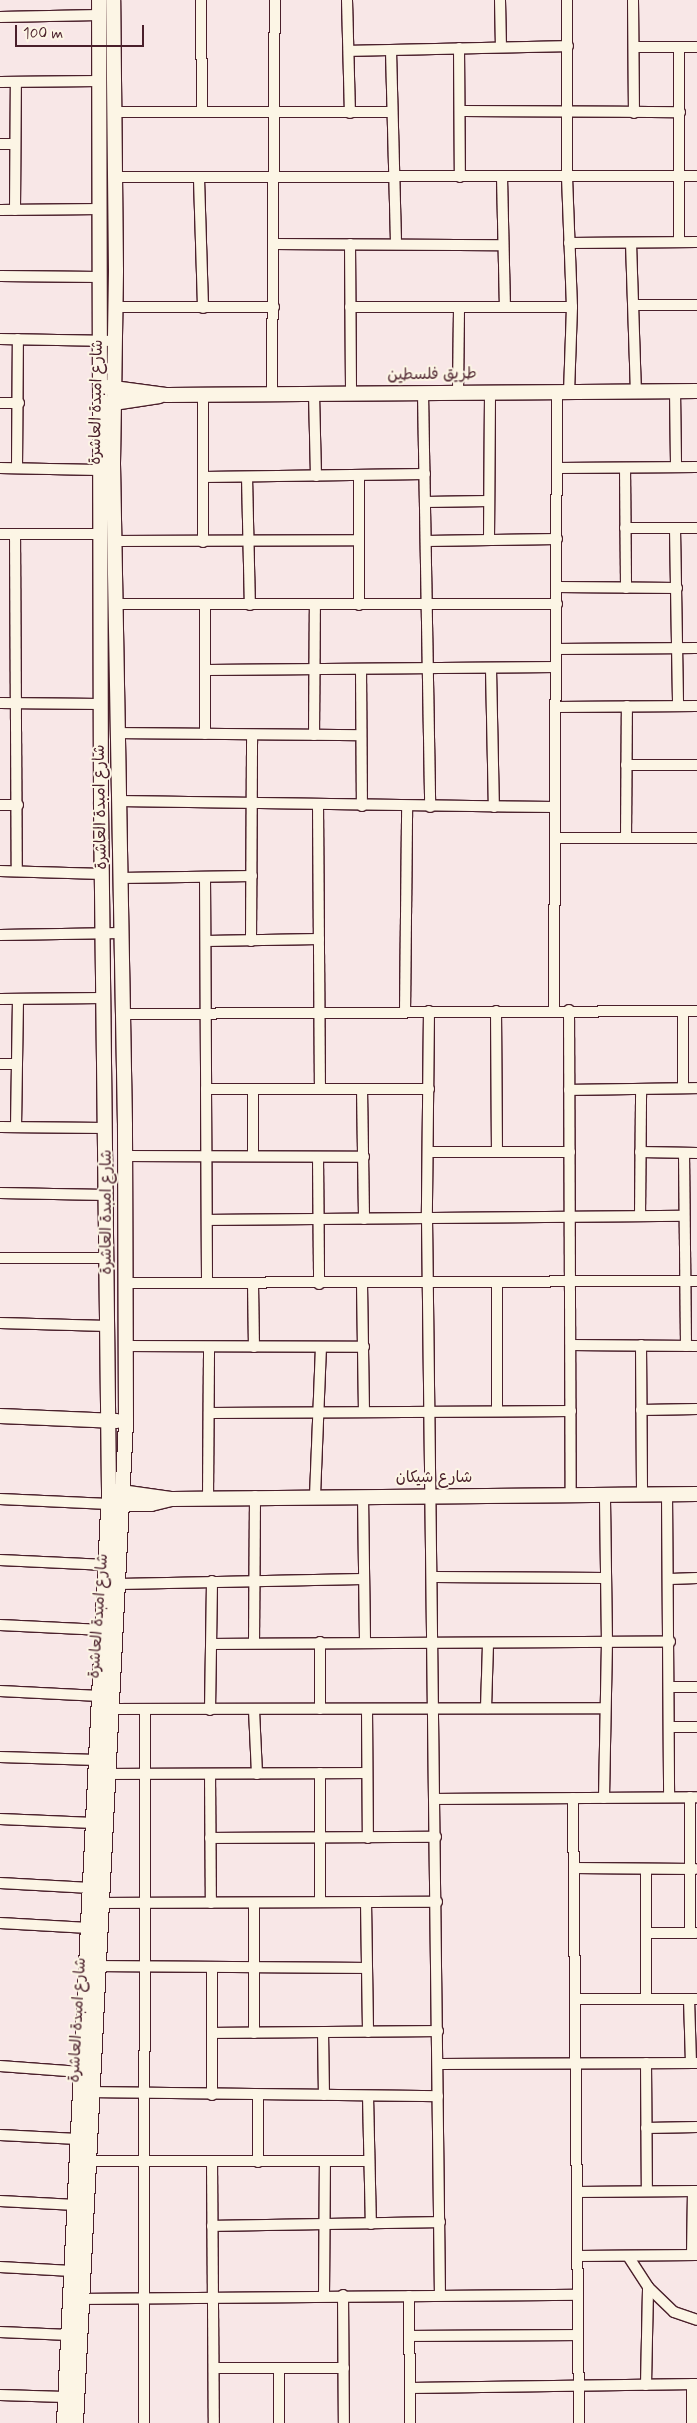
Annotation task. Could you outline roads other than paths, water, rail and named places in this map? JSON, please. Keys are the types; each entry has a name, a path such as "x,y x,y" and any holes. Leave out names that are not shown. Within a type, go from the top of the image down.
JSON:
{"main road":[{"name":"شارع امبدة العاشرة","path":"76,2423 82,2299 82,2161 78,2139 81,2072 98,1966 119,1584 116,1498 108,1422 108,1258 102,934 99,470 101,209 99,0"},
{"name":"شارع امبدة العاشرة","path":"64,2423 76,2205 92,2092 88,2021 89,1928 103,1630 107,1566 126,1421 122,933 114,541 116,307 113,0"},
{"name":"طريق فلسطين","path":"100,387 167,394 697,391"},
{"name":"طريق فلسطين","path":"100,404 114,404 167,394"},
{"path":"107,1174 124,1174"},
{"path":"0,1416 108,1422 126,1421"},
{"name":"شارع شيكان","path":"116,1498 151,1504 172,1498 255,1496 697,1494"}],"street":[{"path":"200,0 202,111"},
{"path":"272,394 275,0"},
{"path":"346,0 350,51 350,113"},
{"path":"500,0 501,46"},
{"path":"554,1010 558,468 563,391 572,307 567,177 569,111 567,0"},
{"path":"633,0 634,113"},
{"path":"0,17 99,16"},
{"path":"350,51 501,46 568,46"},
{"path":"634,47 697,47"},
{"path":"679,47 679,241"},
{"path":"459,48 461,111 460,177"},
{"path":"391,51 396,244"},
{"path":"0,82 99,81"},
{"path":"14,210 16,82"},
{"path":"461,111 680,112"},
{"path":"115,112 392,112"},
{"path":"0,144 15,144"},
{"path":"115,177 274,179 697,176"},
{"path":"502,178 505,307"},
{"path":"199,179 203,308"},
{"path":"0,210 101,209"},
{"path":"569,242 697,242"},
{"path":"631,243 636,391"},
{"path":"274,244 503,245"},
{"path":"350,244 351,393"},
{"path":"0,276 100,276"},
{"path":"634,305 697,305"},
{"path":"116,307 274,307"},
{"path":"350,307 572,307"},
{"path":"458,392 459,307"},
{"path":"0,339 116,341"},
{"path":"17,468 18,339"},
{"path":"675,391 676,467"},
{"path":"423,392 430,807"},
{"path":"489,539 490,392"},
{"path":"203,394 203,542"},
{"path":"314,394 316,476"},
{"path":"0,403 19,402"},
{"path":"558,468 697,467"},
{"path":"0,468 99,470"},
{"path":"625,468 626,588"},
{"path":"204,477 425,474"},
{"path":"358,475 360,606"},
{"path":"247,477 250,605"},
{"path":"425,502 489,500"},
{"path":"625,528 697,528"},
{"path":"675,529 678,706"},
{"path":"0,534 100,534"},
{"path":"15,534 17,871"},
{"path":"426,541 557,539"},
{"path":"114,541 359,540"},
{"path":"557,587 677,588"},
{"path":"115,604 427,606 557,604"},
{"path":"314,735 315,605"},
{"path":"205,606 207,670 205,734"},
{"path":"556,649 697,648"},
{"path":"207,670 428,670 556,667"},
{"path":"491,668 494,807"},
{"path":"361,670 362,806"},
{"path":"0,703 101,704"},
{"path":"626,838 627,706"},
{"path":"556,707 697,706"},
{"path":"118,733 361,735"},
{"path":"251,941 252,735"},
{"path":"626,765 697,765"},
{"path":"118,801 318,806 555,806"},
{"path":"0,805 18,805"},
{"path":"318,806 320,1089"},
{"path":"405,1012 407,807"},
{"path":"555,838 697,838"},
{"path":"0,871 102,874"},
{"path":"120,878 252,876"},
{"path":"205,877 207,1283"},
{"path":"0,935 122,933"},
{"path":"206,941 319,939"},
{"path":"0,999 103,998"},
{"path":"16,1127 18,999"},
{"path":"122,1014 554,1010 697,1011"},
{"path":"569,1010 571,1495"},
{"path":"429,1011 427,1218 434,1577 440,2295"},
{"path":"496,1011 497,1150"},
{"path":"683,1011 683,1088"},
{"path":"0,1064 17,1064"},
{"path":"640,1216 641,1088"},
{"path":"569,1090 697,1088"},
{"path":"206,1089 429,1089"},
{"path":"253,1089 253,1156"},
{"path":"362,1089 364,1219"},
{"path":"0,1127 106,1128"},
{"path":"428,1152 497,1150 570,1152"},
{"path":"640,1152 697,1153"},
{"path":"684,1153 683,1216 686,1346"},
{"path":"124,1156 364,1157"},
{"path":"318,1157 320,1284"},
{"path":"0,1193 107,1195"},
{"path":"207,1220 683,1216"},
{"path":"0,1258 108,1258"},
{"path":"124,1283 362,1284 697,1281"},
{"path":"497,1282 497,1411"},
{"path":"253,1284 254,1347"},
{"path":"362,1284 364,1412"},
{"path":"0,1322 108,1326"},
{"path":"570,1345 697,1346"},
{"path":"641,1345 642,1494"},
{"path":"125,1346 364,1347"},
{"path":"208,1497 209,1346"},
{"path":"315,1496 321,1347"},
{"path":"641,1410 697,1409"},
{"path":"208,1413 571,1411"},
{"path":"667,1494 670,1579 669,1798"},
{"path":"604,1798 604,1708 607,1642 605,1495"},
{"path":"254,1642 255,1496"},
{"path":"363,1496 365,1642"},
{"path":"0,1499 116,1498"},
{"path":"0,1560 107,1566"},
{"path":"434,1577 606,1578"},
{"path":"670,1579 697,1578"},
{"path":"119,1584 363,1579"},
{"path":"210,1710 212,1581"},
{"path":"0,1625 103,1630"},
{"path":"212,1644 254,1642 670,1642"},
{"path":"320,1642 320,1709"},
{"path":"486,1708 488,1643"},
{"path":"670,1687 697,1687"},
{"path":"0,1691 100,1696"},
{"path":"111,1709 604,1708"},
{"path":"366,1709 368,1838"},
{"path":"144,2423 145,1710"},
{"path":"254,1710 256,1774"},
{"path":"670,1727 697,1727"},
{"path":"0,1757 97,1760"},
{"path":"320,1773 320,1902"},
{"path":"108,1774 367,1773"},
{"path":"210,1774 211,1903"},
{"path":"436,1799 694,1797 694,1933 647,1933"},
{"path":"573,1798 579,2423"},
{"path":"0,1819 94,1823"},
{"path":"210,1838 436,1837"},
{"path":"574,1868 694,1869"},
{"path":"646,1869 646,1999"},
{"path":"0,1883 92,1888"},
{"path":"102,1902 437,1902"},
{"path":"366,1902 368,2032"},
{"path":"254,1903 254,2033"},
{"path":"0,1923 89,1928"},
{"path":"98,1966 212,1969 366,1968"},
{"path":"212,1969 212,2095"},
{"path":"438,2064 694,2063 693,1999 575,1999"},
{"path":"212,2033 438,2030"},
{"path":"323,2032 324,2095"},
{"path":"646,2063 647,2191"},
{"path":"0,2066 81,2072"},
{"path":"92,2092 212,2095 438,2096"},
{"path":"258,2095 258,2162"},
{"path":"368,2096 371,2224"},
{"path":"646,2128 697,2127"},
{"path":"0,2136 78,2139"},
{"path":"82,2161 369,2161"},
{"path":"324,2296 325,2161"},
{"path":"212,2162 214,2423"},
{"path":"577,2192 695,2191 695,2255 578,2256"},
{"path":"0,2201 76,2205"},
{"path":"212,2226 440,2222"},
{"path":"628,2256 648,2286 674,2312 697,2320"},
{"path":"0,2268 72,2272"},
{"path":"646,2385 648,2286"},
{"path":"343,2295 344,2423"},
{"path":"82,2299 143,2296 578,2295"},
{"path":"409,2296 410,2423"},
{"path":"0,2332 69,2335"},
{"path":"409,2336 578,2335"},
{"path":"214,2368 344,2368"},
{"path":"279,2368 280,2423"},
{"path":"410,2388 694,2384 692,2423"},
{"path":"0,2395 65,2397"}]}
